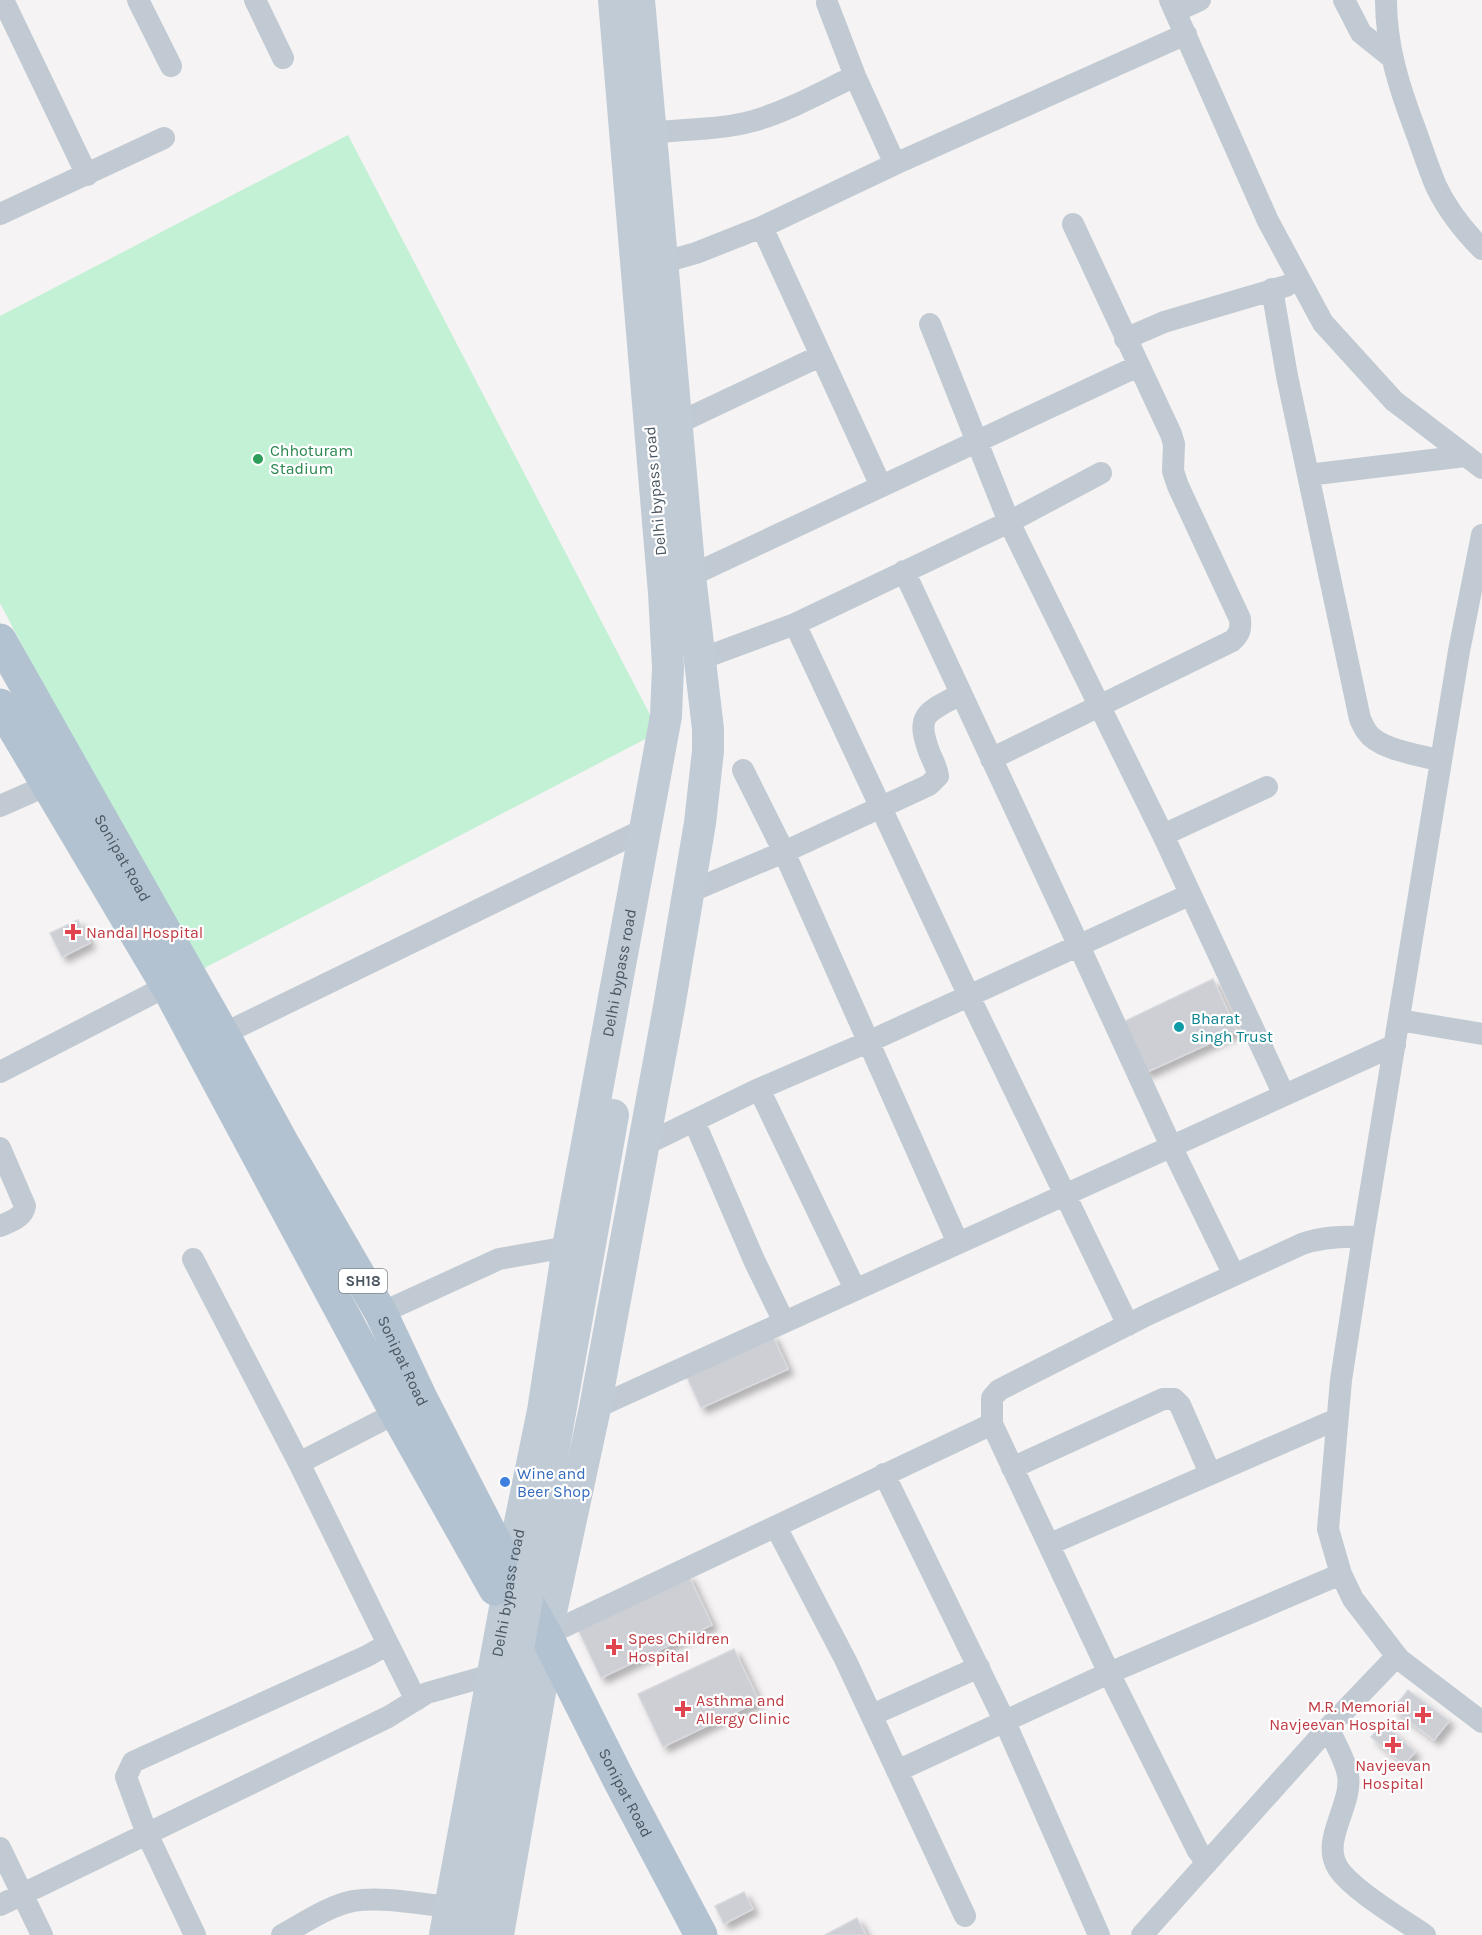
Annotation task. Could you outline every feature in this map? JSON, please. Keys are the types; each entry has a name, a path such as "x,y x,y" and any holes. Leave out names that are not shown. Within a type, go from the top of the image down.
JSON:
{"main road":[{"name":"Delhi bypass road","path":"498,1935 543,1675 546,1635 595,1408 629,1127 689,892 708,751 676,424 648,259 614,0"},
{"name":"Delhi bypass road","path":"447,1921 510,1571 543,1411 568,1248 666,716 666,629 648,259 651,133 639,0"},
{"name":"Sonipat Road","path":"0,640 61,778 166,986 270,1148 381,1313 421,1398 510,1571 546,1635 701,1935"},
{"path":"467,1935 629,1127 678,742 677,725 667,702"},
{"name":"Sonipat Road","path":"0,705 61,778 224,1034 270,1148 396,1413 543,1675 679,1935"},
{"path":"482,1935 629,1127 684,815 696,731 700,719 706,714"}],"street":[{"path":"3,0 87,175"},
{"path":"138,0 171,66"},
{"path":"255,0 283,58"},
{"path":"1200,0 1173,6 1268,221 1323,323 1394,401 1473,462"},
{"path":"1344,0 1361,33 1391,57"},
{"path":"1386,0 1386,22 1391,57 1404,100 1437,187 1465,231 1482,249"},
{"path":"827,3 855,76 895,164"},
{"path":"648,259 675,259 762,227 895,164 1186,34"},
{"path":"651,133 753,121 777,113 855,76"},
{"path":"0,214 164,138"},
{"path":"992,759 1232,641 1238,636 1241,628 1240,619 1178,486 1173,471 1174,444 1171,434 1073,224"},
{"path":"762,227 881,486"},
{"path":"1125,339 1164,322 1301,282"},
{"path":"1272,289 1308,475 1360,719 1367,733 1377,741 1390,747 1441,761"},
{"path":"930,324 1009,522 1163,835 1284,1095"},
{"path":"676,424 820,356"},
{"path":"690,576 1138,366"},
{"path":"1308,475 1473,462"},
{"path":"698,660 795,624 1009,522 1101,473"},
{"path":"1482,535 1459,651 1363,1237 1341,1380 1328,1529 1341,1574 1353,1599 1397,1656 1482,1722"},
{"path":"904,571 1233,1275"},
{"path":"795,624 969,996 1128,1325"},
{"path":"689,892 784,852 929,785 938,776 923,736 923,723 927,714 961,694"},
{"path":"743,770 784,852 958,1242"},
{"path":"0,806 61,778"},
{"path":"1163,835 1267,787"},
{"path":"224,1034 647,828"},
{"path":"629,1127 694,1121 759,1089 868,1042 1189,895"},
{"path":"0,1071 166,986"},
{"path":"1399,1020 1482,1034"},
{"path":"595,1408 1395,1045"},
{"path":"759,1089 855,1289"},
{"path":"694,1121 754,1260 784,1322"},
{"path":"0,1148 25,1206 20,1216 0,1226"},
{"path":"1207,1863 1198,1851 1109,1673 1050,1544 1012,1468 992,1424 992,1398 999,1390 1233,1275 1319,1238 1363,1237"},
{"path":"381,1313 499,1259 568,1248"},
{"path":"193,1259 299,1463 416,1700"},
{"path":"1012,1468 1163,1398 1174,1399 1180,1405 1210,1473"},
{"path":"299,1463 396,1413"},
{"path":"1050,1544 1337,1419"},
{"path":"546,1635 992,1424"},
{"path":"884,1474 1005,1722 1099,1935"},
{"path":"776,1527 846,1660 965,1916"},
{"path":"897,1771 1109,1673 1341,1574"},
{"path":"195,1935 147,1834 126,1777 133,1762 387,1644"},
{"path":"1142,1935 1328,1728 1397,1656"},
{"path":"872,1715 979,1667"},
{"path":"0,1905 388,1717 416,1700 438,1690 491,1676"},
{"path":"1328,1728 1348,1775 1333,1846 1333,1858 1347,1880 1419,1933"},
{"path":"0,1848 42,1935"},
{"path":"282,1935 337,1906 353,1901 372,1900 447,1921"}],"green space":[{"name":"Chhoturam Stadium","path":"348,135 659,732 193,974 0,603 0,316"}],"building":[{"path":"78,920 90,943 62,957 50,933"},
{"name":"Bharat singh Trust","path":"1213,979 1237,1031 1145,1073 1121,1023"},
{"path":"772,1334 788,1369 701,1408 685,1373"},
{"path":"688,1574 712,1625 601,1678 577,1627"},
{"path":"734,1649 759,1701 663,1747 638,1694"},
{"path":"1408,1690 1449,1721 1434,1740 1393,1709"},
{"path":"1383,1723 1415,1752 1404,1765 1371,1737"},
{"path":"744,1892 753,1909 724,1924 715,1906"},
{"path":"857,1918 866,1935 825,1935"}],"place":[{"name":"Chhoturam Stadium","path":"258,459"},
{"name":"Nandal Hospital","path":"73,932"},
{"name":"Bharat singh Trust","path":"1179,1027"},
{"name":"Wine and Beer Shop","path":"505,1482"},
{"name":"Spes Children Hospital","path":"614,1647"},
{"name":"Asthma and Allergy Clinic","path":"683,1709"},
{"name":"M.R. Memorial Navjeevan Hospital","path":"1423,1715"},
{"name":"Navjeevan Hospital","path":"1393,1745"}]}
